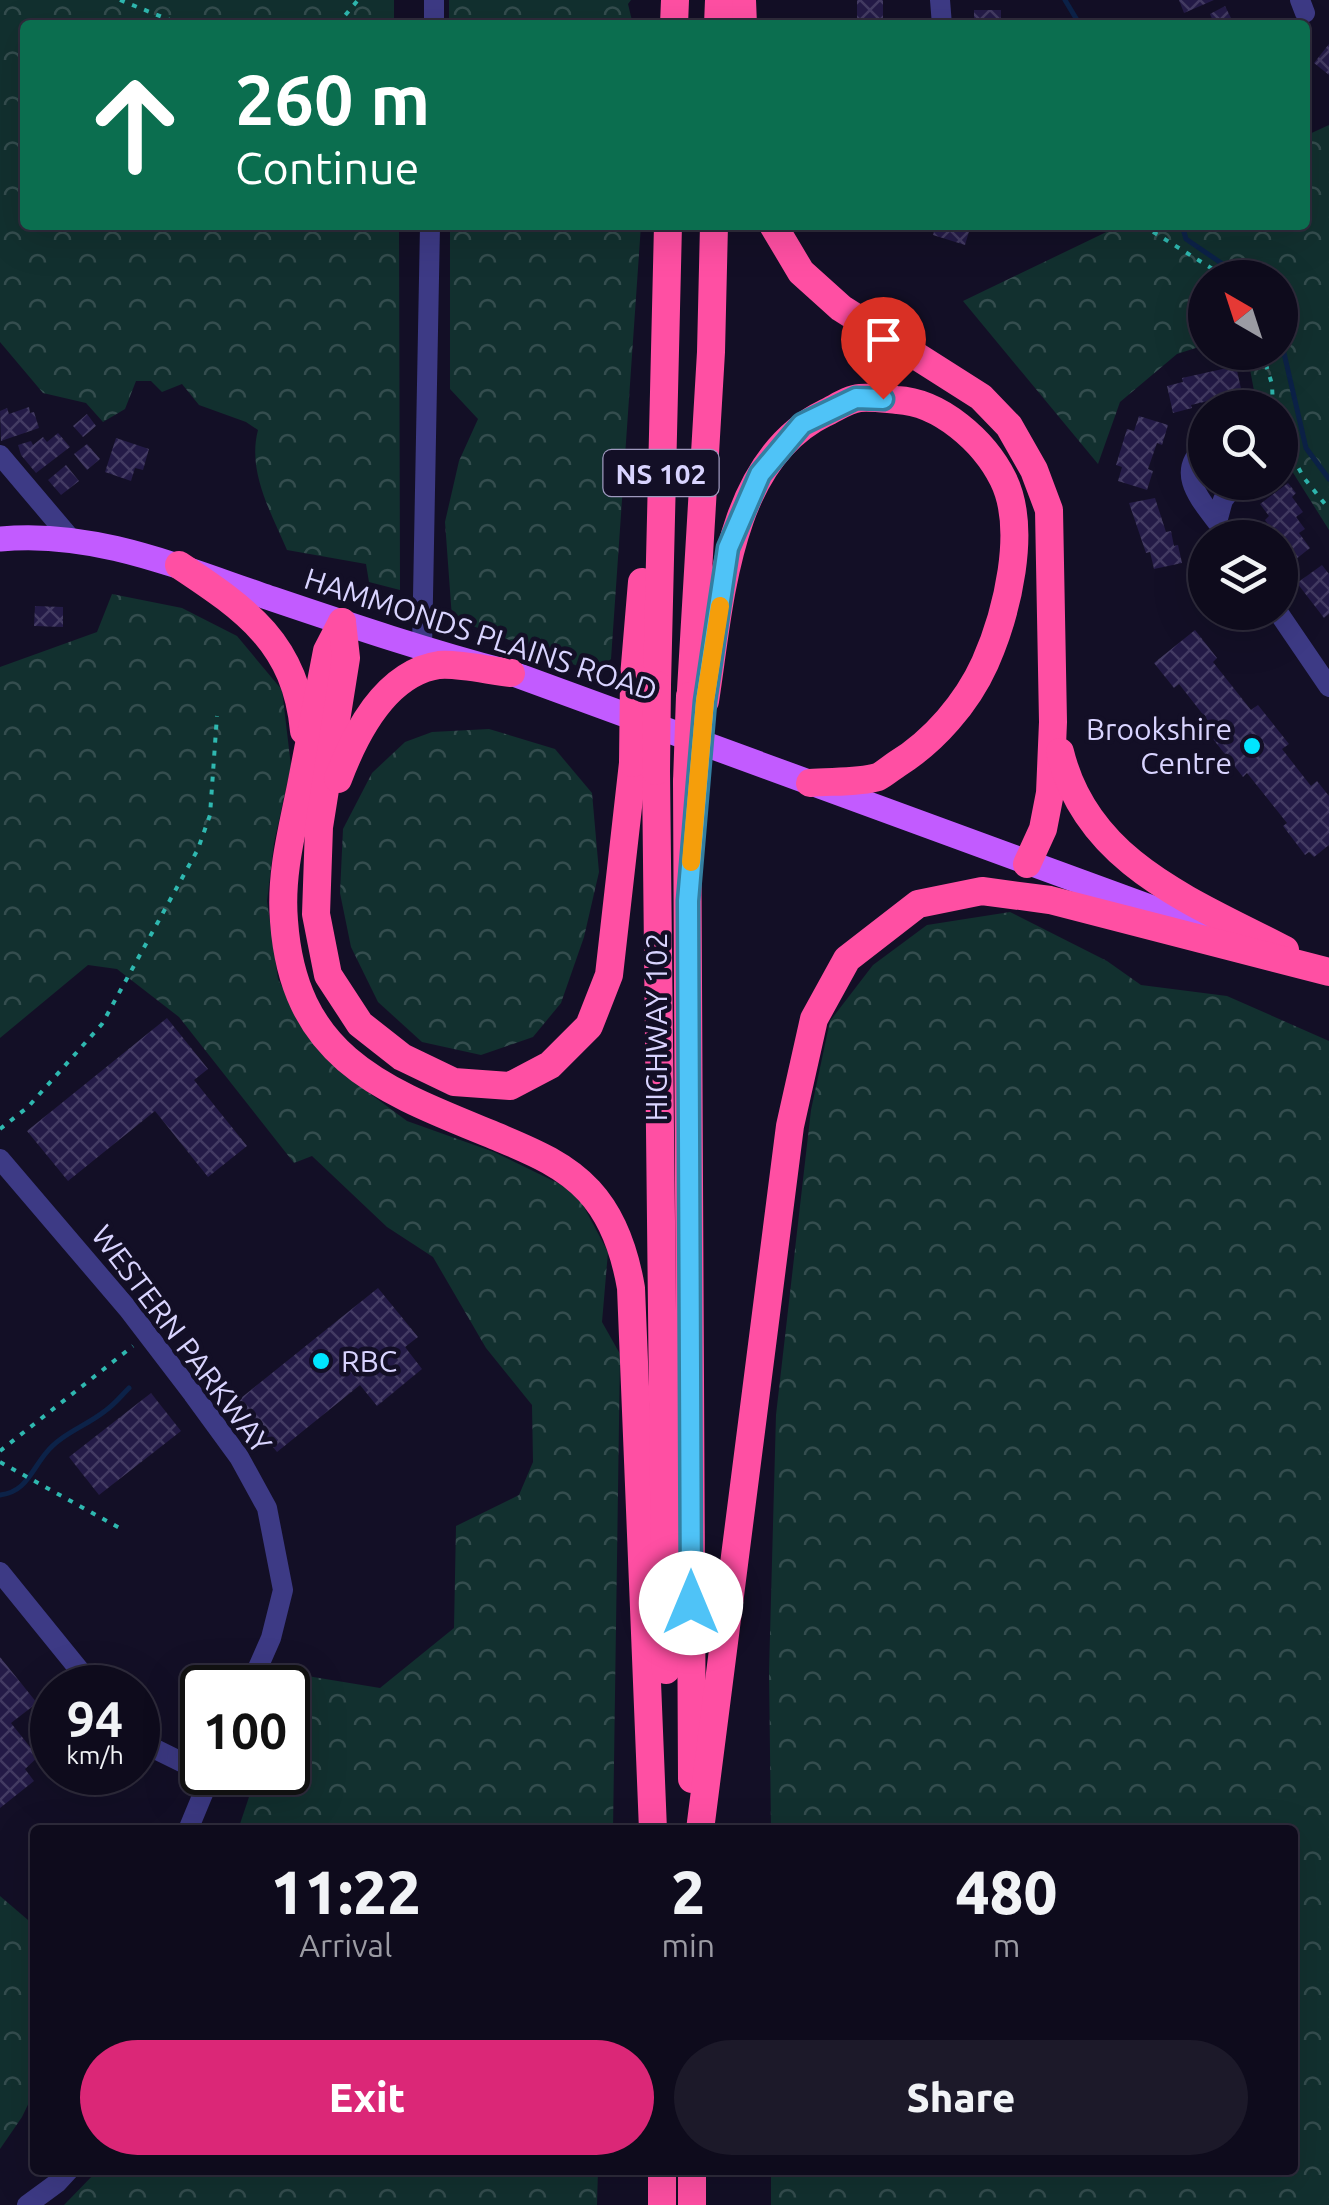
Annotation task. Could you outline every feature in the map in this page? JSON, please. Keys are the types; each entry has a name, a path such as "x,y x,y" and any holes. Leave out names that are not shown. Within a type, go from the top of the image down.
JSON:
{"highway":[{"name":"HIGHWAY 102","path":"665,1825 644,767 668,230"},
{"name":"HIGHWAY 102","path":"692,1825 688,901 714,230"},
{"path":"776,230 801,272 841,308 981,397 1008,426 1034,470 1048,510 1053,722 1050,793 1043,828 1027,864"},
{"path":"698,699 728,548 760,474 802,424 856,398 910,400 951,419 982,449 1003,479 1012,511 1014,554 985,664 959,706 921,749 878,776 810,783"},
{"path":"179,565 250,615 272,641 302,704 306,758"},
{"path":"342,622 327,651 287,851 283,898 290,966 311,1015 336,1050 377,1084 550,1160 577,1179 602,1208 624,1255 632,1297 654,1825"},
{"path":"342,622 346,658 320,827 316,914 328,975 360,1024 402,1057 454,1082 510,1086 550,1064 589,1026 609,975 644,767"},
{"path":"320,827 359,732 378,702 404,680 439,665 510,673"},
{"path":"1053,722 1066,777 1087,817 1120,855 1162,886 1326,971"},
{"path":"701,1825 790,1126 814,1019 847,959 918,904 982,891 1050,900 1326,971"},
{"path":"662,2175 662,2205"},
{"path":"692,2175 692,2205"}],"main road":[{"name":"HAMMONDS PLAINS ROAD","path":"0,540 72,540 179,565 422,650 510,673 1326,971"}],"street":[{"path":"422,650 430,230"},
{"path":"0,455 72,540"},
{"path":"1290,630 1329,687"},
{"name":"WESTERN PARKWAY","path":"0,1159 128,1309 239,1457 267,1508 283,1590 271,1638 259,1665"},
{"path":"0,1572 75,1665"},
{"path":"190,1825 202,1795"},
{"path":"27,2205 64,2175"}],"path":[{"path":"120,0 170,20"},
{"path":"341,20 358,0"},
{"path":"1150,230 1198,260"},
{"path":"1298,467 1329,509"},
{"path":"0,1129 28,1106 102,1024 198,850 210,815 216,716"},
{"path":"149,1292 172,1314 157,1326"},
{"path":"0,1452 125,1356 140,1339"},
{"path":"0,1462 126,1531"}],"green space":[{"path":"0,0 394,0 394,20 20,20 20,230 399,230 400,590 369,582 366,564 287,550 258,476 258,430 246,422 199,405 182,384 162,392 151,381 136,381 125,409 103,422 86,403 43,393 0,342"},
{"path":"449,0 631,0 628,4 632,20 449,20"},
{"path":"1329,125 1329,530 1298,481 1298,390 1254,390 1250,370 1298,370 1298,260 1188,260 1188,350 1177,354 1120,402 1098,464 963,301 1111,230 1310,230 1310,134"},
{"path":"450,230 641,230 611,659 596,673 452,618 445,522 459,461 478,419 450,389"},
{"path":"112,594 182,608 237,636 282,690 291,766 274,843 267,901 278,979 303,1027 342,1073 407,1121 494,1152 576,1192 608,1252 602,1322 620,1354 613,1825 240,1825 250,1795 310,1795 310,1676 380,1688 454,1628 456,1526 519,1495 533,1462 532,1405 486,1348 433,1257 387,1227 312,1156 294,1163 179,1017 117,969 88,965 0,1038 0,667 97,632"},
{"path":"489,729 555,749 592,793 599,872 584,937 561,1003 533,1037 481,1055 422,1042 378,1002 351,947 340,893 343,829 372,773 405,742 432,732"},
{"path":"1010,912 1107,961 1141,985 1227,996 1329,1041 1329,2205 771,2205 771,2175 1298,2175 1298,1825 771,1825 769,1672 776,1415 811,1110 830,1021 873,965 927,925"},
{"path":"0,1896 30,1922 30,2100 0,2149"},
{"path":"93,2175 598,2175 597,2205 64,2205"}],"building":[{"path":"857,0 883,0 883,20 857,20"},
{"path":"1179,0 1214,0 1184,13"},
{"path":"1225,6 1231,18 1213,20 1210,14"},
{"path":"974,10 1001,10 1001,20 974,20"},
{"path":"1329,44 1329,75 1314,63"},
{"path":"934,230 970,230 965,245 933,235"},
{"path":"1237,370 1241,390 1188,390 1188,409 1173,413 1167,386 1183,382 1182,378"},
{"path":"29,407 39,428 1,441 0,411 7,408 9,414"},
{"path":"87,414 96,426 83,437 73,426"},
{"path":"1139,416 1168,425 1148,469 1153,471 1147,490 1118,481 1122,467 1116,465 1127,429 1134,431"},
{"path":"58,433 70,447 36,473 18,445 31,441 33,445 43,437 47,442"},
{"path":"116,438 149,449 143,470 135,468 131,481 105,472"},
{"path":"87,444 100,459 87,470 74,454"},
{"path":"66,465 79,481 61,495 48,480"},
{"path":"1155,498 1166,532 1171,531 1174,546 1178,545 1182,563 1154,569 1129,503"},
{"path":"1265,500 1294,500 1303,512 1296,517 1305,529 1299,533 1310,548 1298,558 1298,520 1265,520 1269,516 1260,504"},
{"path":"1322,565 1329,574 1329,614 1324,618 1298,582"},
{"path":"35,606 63,607 63,627 34,626"},
{"name":"Brookshire Centre","path":"1195,630 1217,658 1213,662 1251,710 1258,705 1289,744 1282,749 1311,786 1317,781 1329,796 1329,845 1314,857 1309,852 1305,855 1283,826 1287,823 1247,773 1243,777 1213,739 1219,735 1179,684 1174,688 1154,663"},
{"path":"167,1018 208,1069 194,1080 247,1146 208,1177 155,1111 68,1181 27,1131"},
{"path":"378,1288 418,1337 405,1347 422,1369 377,1406 360,1385 277,1452 236,1402"},
{"path":"151,1393 181,1431 99,1495 69,1457"},
{"path":"0,1657 30,1694 30,1708 11,1723 30,1747 30,1764 25,1769 30,1784 0,1808"}],"waterway":[{"path":"1065,0 1077,20"},
{"path":"1183,230 1186,239 1217,260"},
{"path":"1288,370 1306,448 1329,479"},
{"path":"0,1495 16,1490 52,1446 108,1409 129,1388"}],"slow traffic":[{"path":"691,862 705,701 720,606"}],"place":[{"name":"Brookshire Centre","path":"1252,746"},
{"name":"RBC","path":"321,1361"}],"route":[{"path":"691,1603 688,901 705,701 728,548 760,474 802,424 856,398 883,399"}]}
